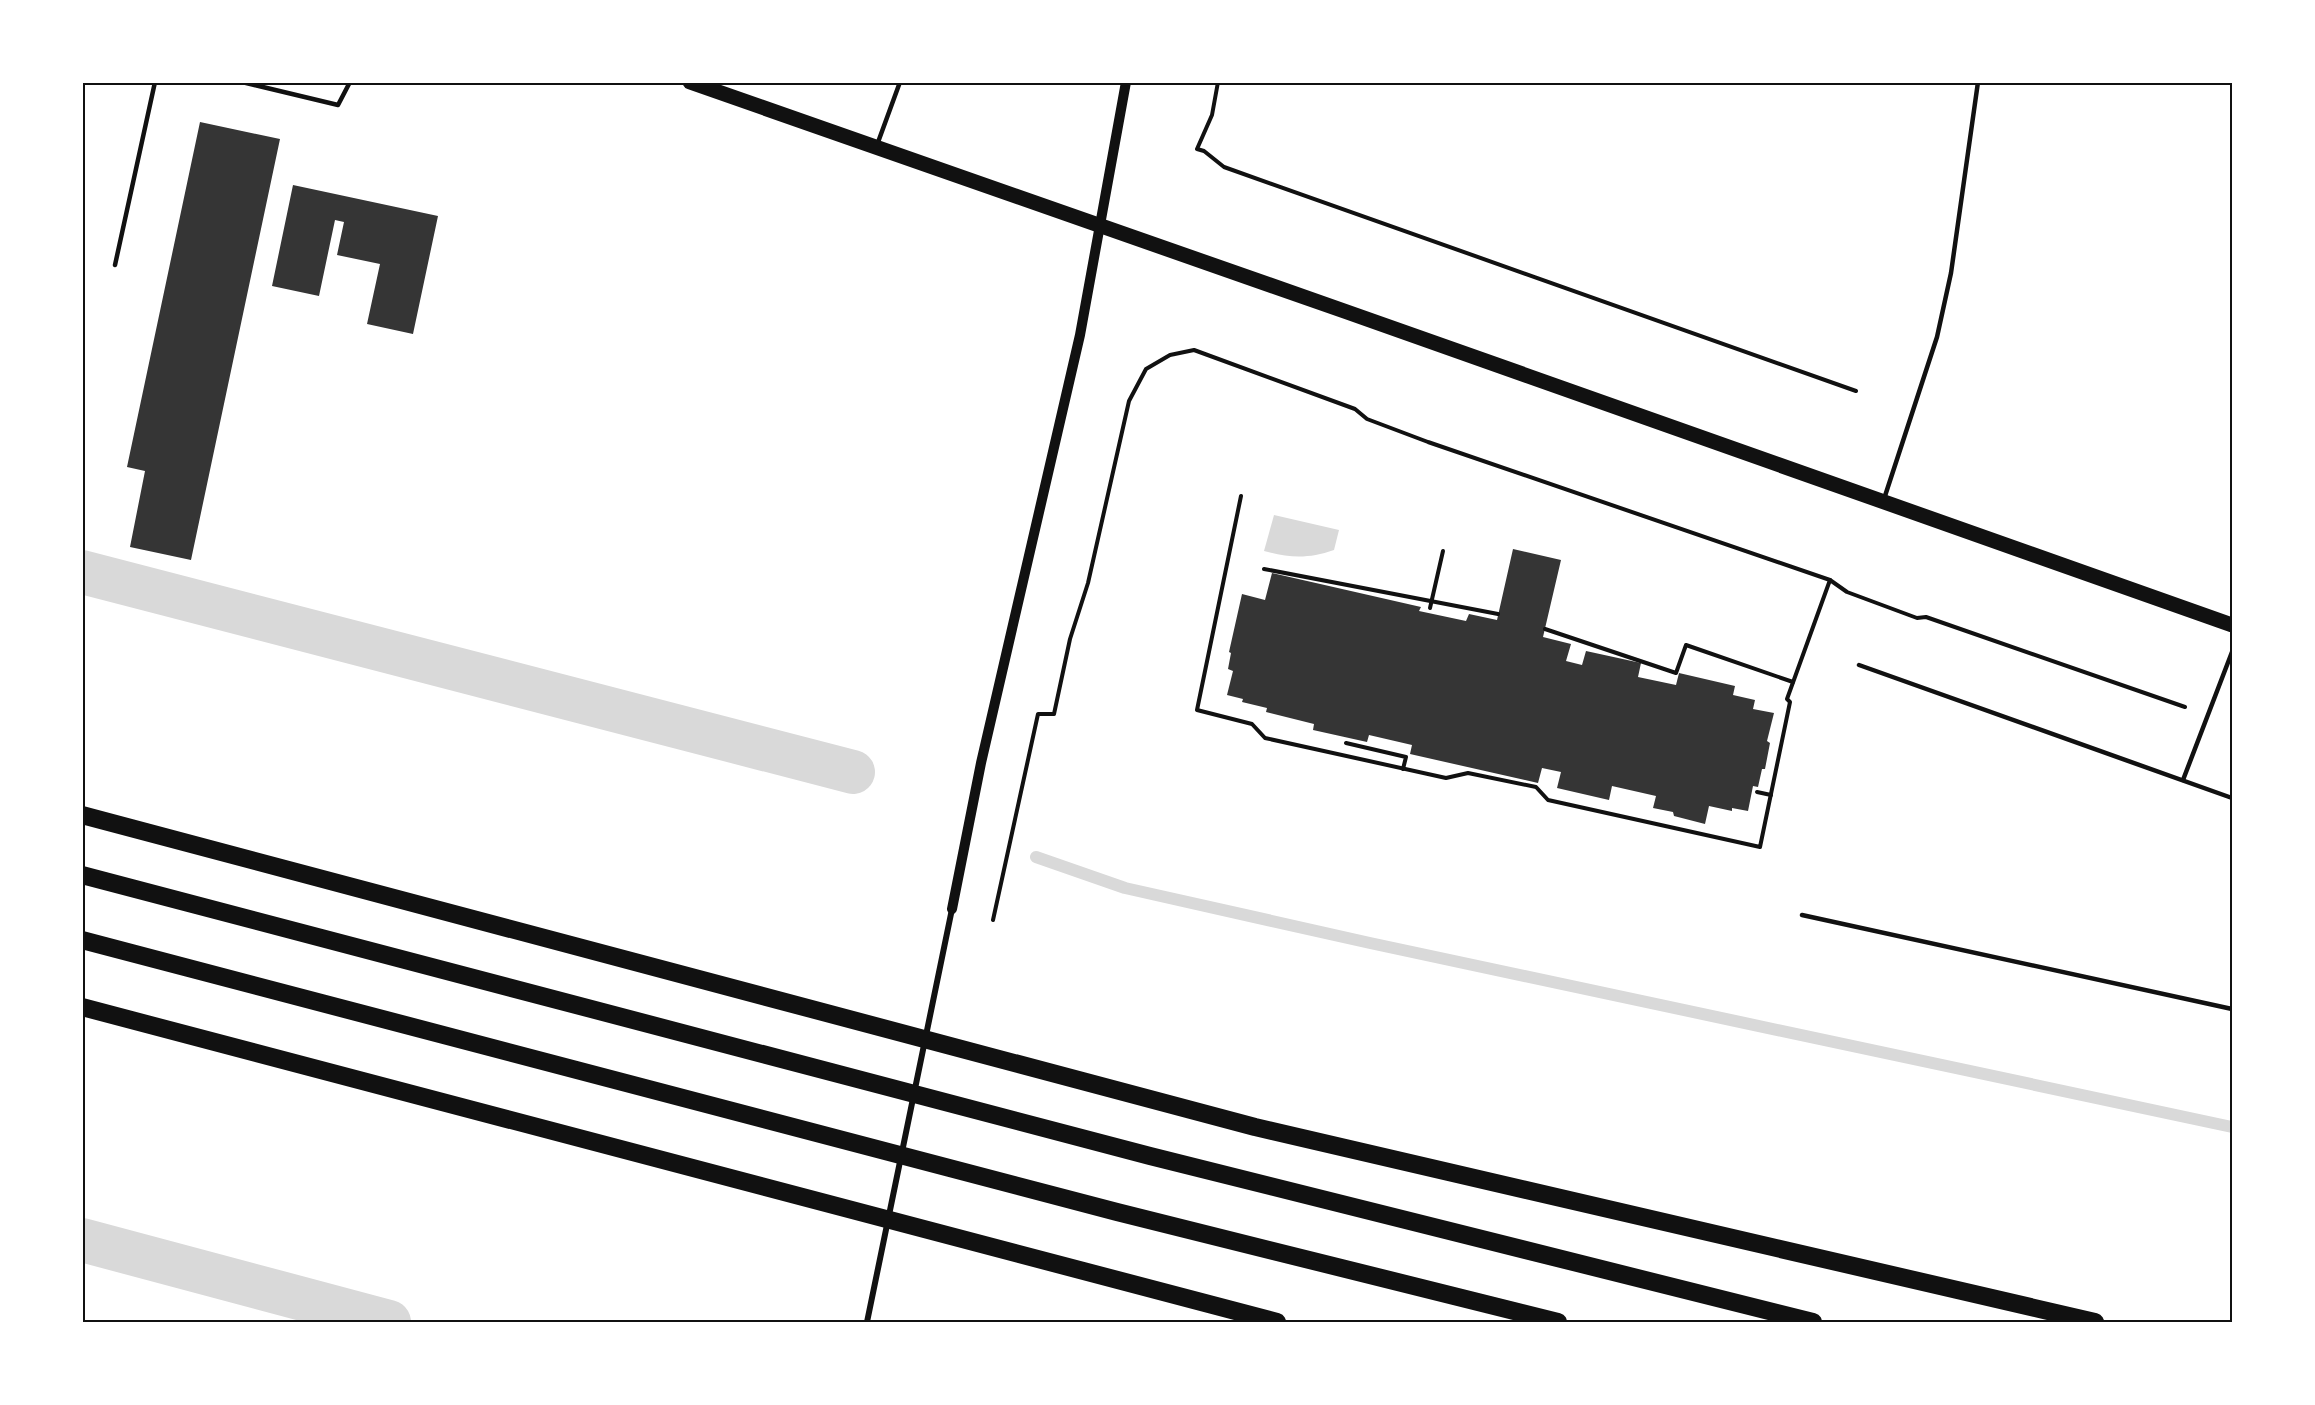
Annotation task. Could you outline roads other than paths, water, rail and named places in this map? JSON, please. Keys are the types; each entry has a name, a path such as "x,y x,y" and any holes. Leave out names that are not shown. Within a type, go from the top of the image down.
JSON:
{"highway":[{"path":"82,815 1255,1127 2095,1323"},
{"path":"82,875 1150,1156 1812,1323"},
{"path":"82,940 1129,1215 1558,1323"},
{"path":"82,1007 1277,1323"}],"main road":[{"path":"690,82 708,86 2232,625"}],"street":[{"path":"867,1323 981,763 1080,335 1126,82"}],"lane":[{"path":"115,266 155,82"},
{"path":"242,82 338,105 350,82"},
{"path":"876,147 900,82"},
{"path":"1883,502 1937,337 1951,273 1978,82"},
{"path":"2183,780 2232,652"},
{"path":"1859,665 2232,798"},
{"path":"1802,915 2232,1010"}],"waterway":[{"path":"82,572 853,772"},
{"path":"1036,857 1125,888 1370,943 2232,1127"},
{"path":"82,1240 389,1322"}]}
